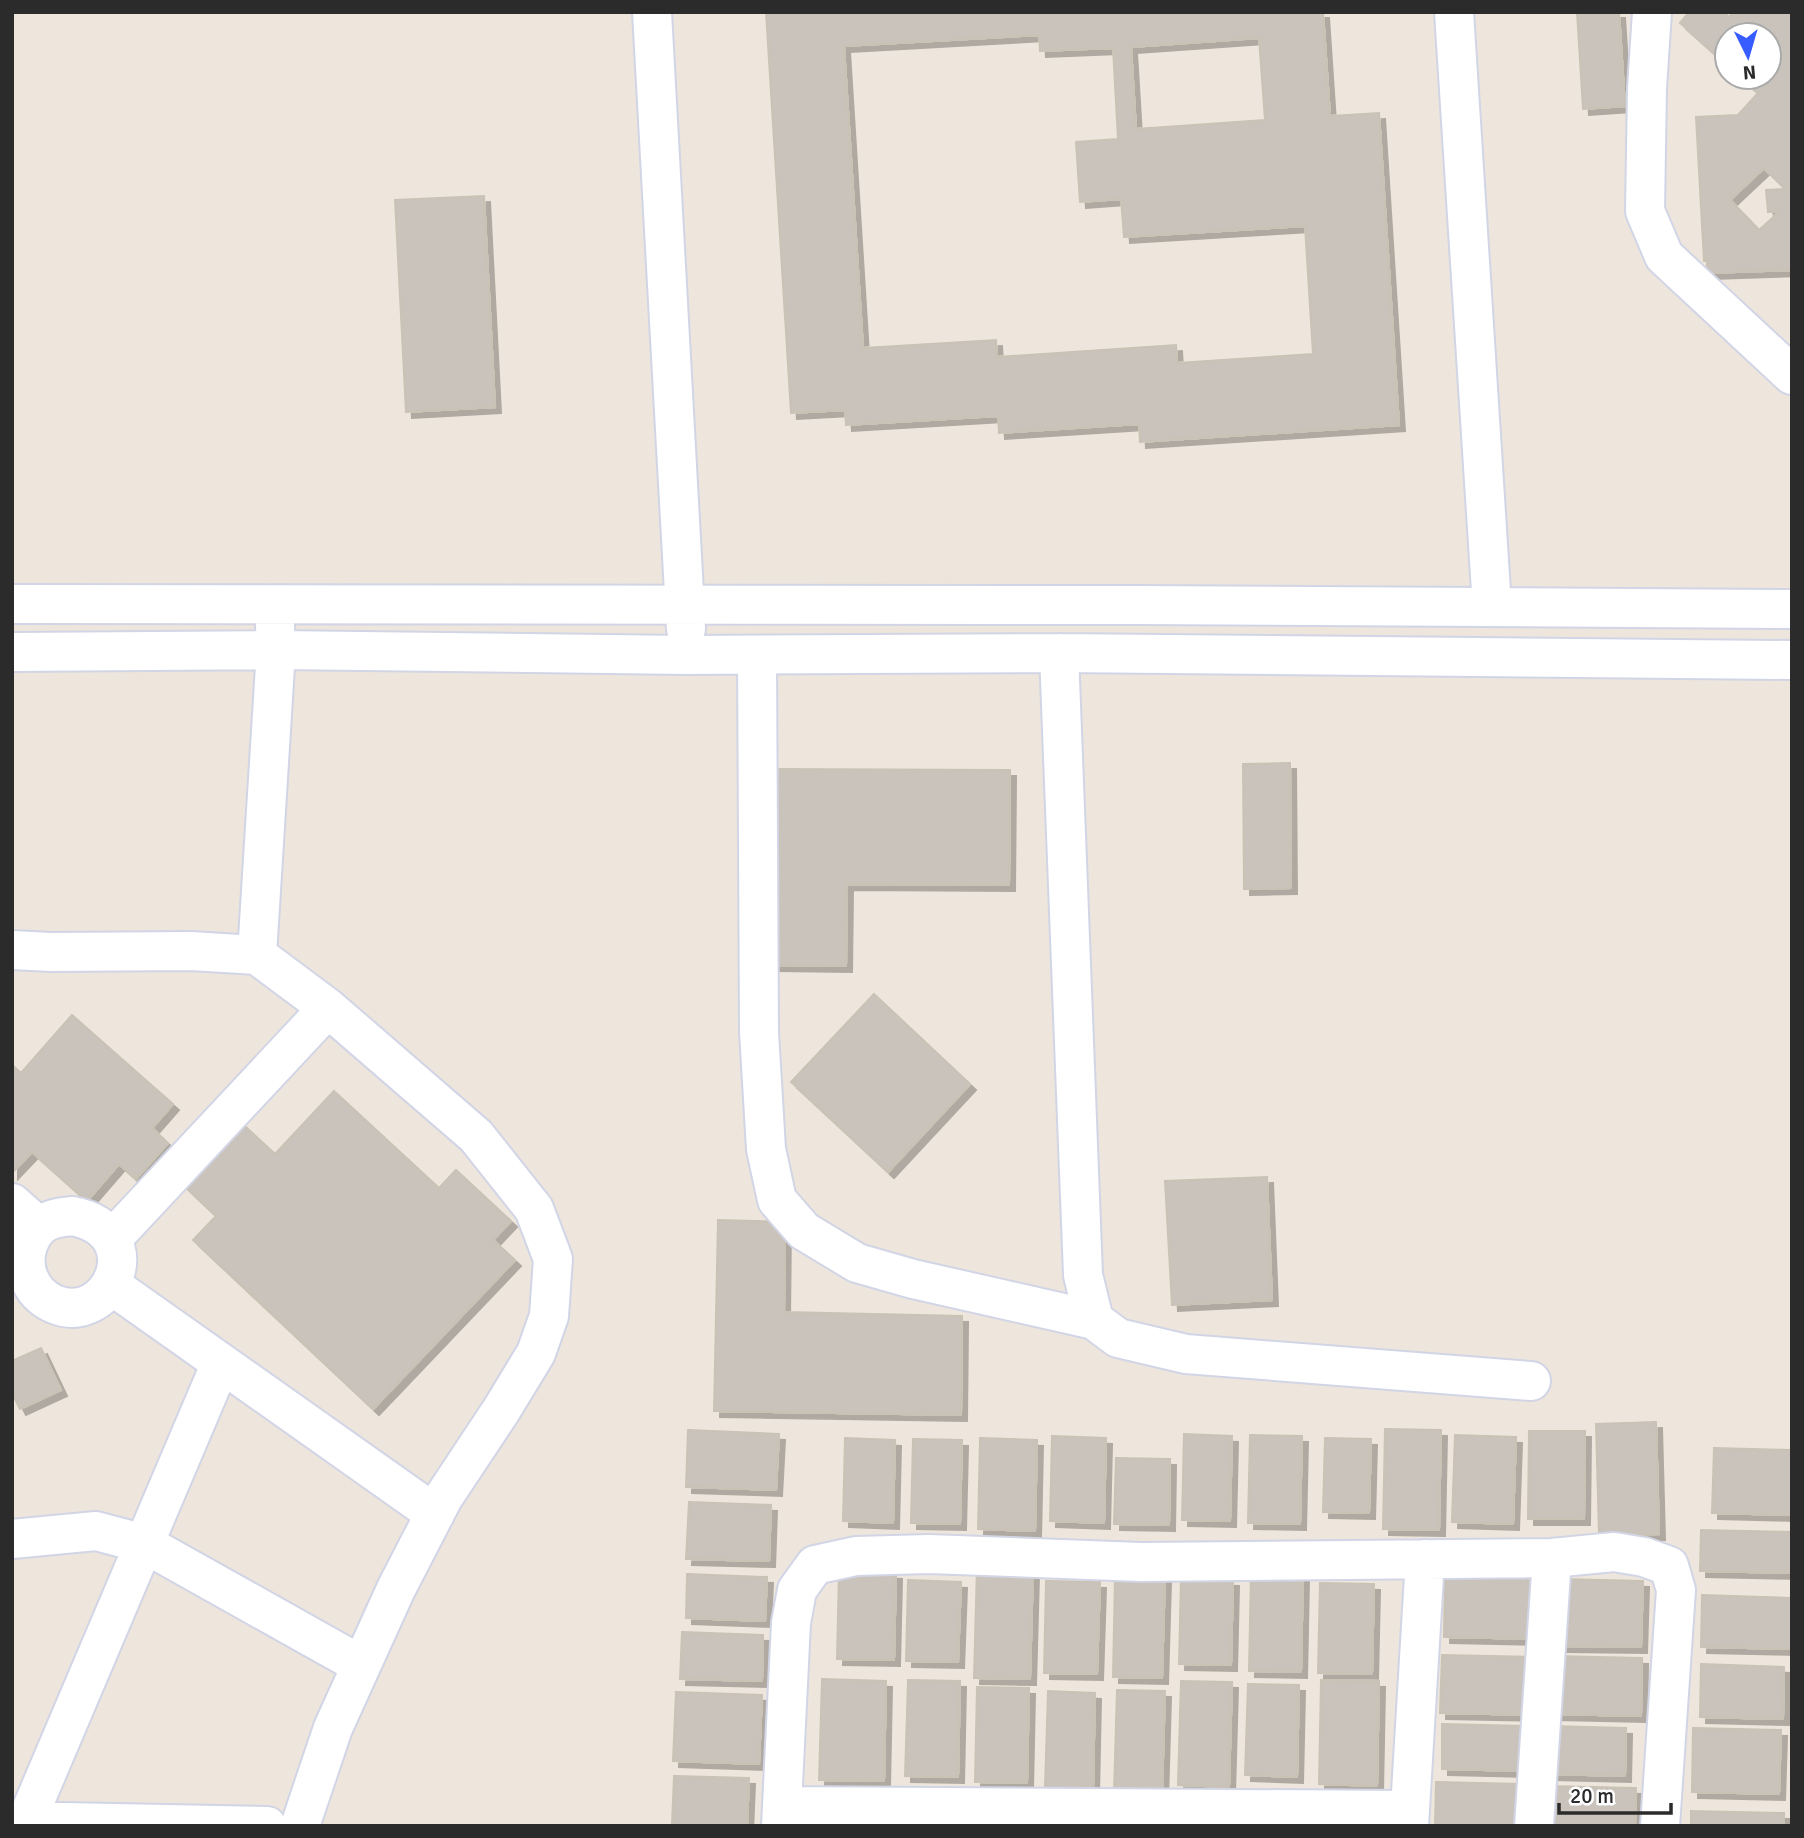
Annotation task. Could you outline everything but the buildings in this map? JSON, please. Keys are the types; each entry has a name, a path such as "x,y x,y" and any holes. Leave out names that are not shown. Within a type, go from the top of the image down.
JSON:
{"street":[{"path":"652,12 687,655"},
{"path":"1454,12 1492,607"},
{"path":"1652,12 1647,88 1645,211 1651,230 1664,257 1792,375"},
{"path":"12,604 1792,609"},
{"path":"257,955 276,650 274,605"},
{"path":"12,652 276,650 687,655 1059,653 1792,660"},
{"path":"1059,653 1083,1275 1094,1320"},
{"path":"757,655 759,1032 766,1149 778,1200 804,1231 858,1262 913,1279 1094,1320 1118,1338 1186,1354 1531,1381"},
{"path":"12,950 51,953 191,951 257,955 328,1008 476,1136 534,1209 553,1259 549,1316 536,1353 435,1514 396,1589 332,1728 300,1826"},
{"path":"112,1239 328,1008"},
{"path":"25,1215 56,1218 72,1216 88,1219 102,1227 112,1239 117,1254 117,1270 111,1285 101,1297 74,1307 24,1297 29,1278 25,1264 25,1215"},
{"path":"111,1285 435,1514"},
{"path":"221,1363 145,1544 19,1821 267,1826"},
{"path":"12,1539 96,1531 145,1544 360,1665"},
{"path":"1425,1559 1409,1818 782,1816 791,1623 797,1590 815,1565 856,1556 929,1554 1141,1562 1425,1559 1552,1558 1614,1552 1644,1557 1669,1566 1676,1590 1660,1826"},
{"path":"1534,1826 1552,1558"}]}
